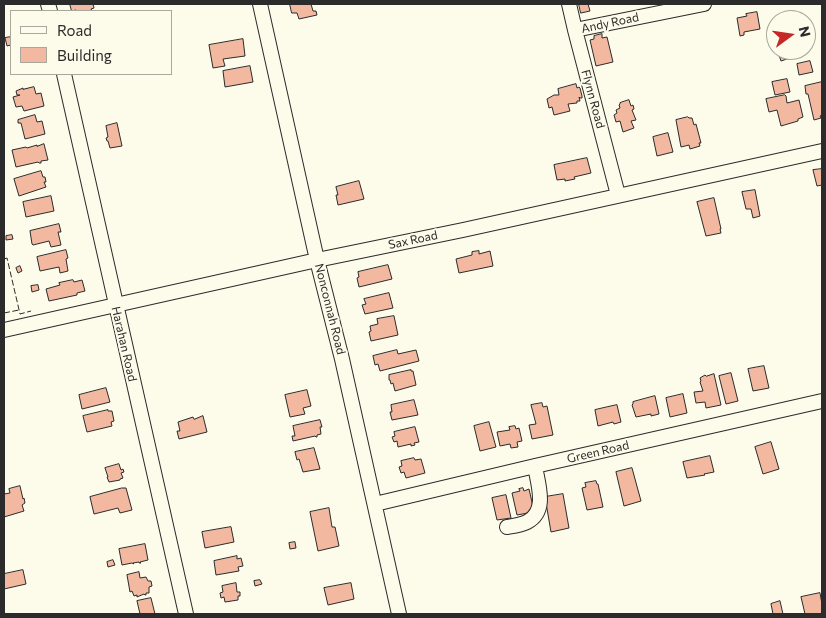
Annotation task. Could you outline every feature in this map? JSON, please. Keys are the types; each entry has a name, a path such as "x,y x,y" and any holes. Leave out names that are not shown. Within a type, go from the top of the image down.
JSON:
{"street":[{"name":"Nonconnah Road","path":"260,4 399,614"},
{"name":"Flynn Road","path":"570,4 618,195"},
{"name":"Andy Road","path":"575,30 704,4"},
{"name":"Harahan Road","path":"64,75 186,614"},
{"name":"Sax Road","path":"4,330 822,151"},
{"name":"Green Road","path":"375,504 822,401"},
{"path":"507,527 526,523 537,513 540,506 540,494 535,466"}],"building":[{"path":"70,4 93,4 94,8 92,10 72,10"},
{"path":"290,4 311,4 313,11 316,11 317,15 299,19 297,13 292,13"},
{"path":"579,4 588,4 590,11 581,13"},
{"path":"757,12 760,29 744,32 744,35 740,36 737,18"},
{"path":"602,34 602,38 607,37 613,62 596,66 590,40 594,39 594,36"},
{"path":"10,37 10,45 7,46 5,38"},
{"path":"243,39 245,56 223,59 225,66 213,68 209,45"},
{"path":"810,61 813,72 799,75 797,64"},
{"path":"250,66 253,82 225,87 223,71"},
{"path":"787,79 790,92 775,95 772,82"},
{"path":"822,82 822,115 820,116 821,118 814,120 805,86"},
{"path":"576,84 577,88 580,88 582,96 582,98 579,97 580,101 568,104 570,111 554,115 552,107 549,108 547,99 554,95 559,95 558,89"},
{"path":"34,87 36,94 41,93 44,106 24,111 22,106 16,107 13,97 20,95 17,95 16,91"},
{"path":"785,95 787,103 799,100 803,117 798,119 798,121 781,126 777,110 769,112 766,99"},
{"path":"629,100 631,106 633,105 634,109 632,110 636,120 631,121 634,128 623,132 620,121 616,122 614,115 617,113 616,110 620,108 620,103"},
{"path":"35,115 37,122 42,121 45,134 25,139 21,123 18,123 18,120"},
{"path":"692,118 694,125 696,124 701,143 699,143 700,146 690,149 689,145 681,147 676,120"},
{"path":"117,123 122,146 110,148 106,138 108,137 106,126"},
{"path":"668,133 673,152 657,156 653,137"},
{"path":"44,144 48,160 16,167 12,150"},
{"path":"587,158 591,173 574,177 575,179 557,180 554,165"},
{"path":"822,169 822,185 817,186 813,170"},
{"path":"41,171 43,177 45,177 46,187 19,196 14,179"},
{"path":"359,181 364,199 338,205 336,187"},
{"path":"755,190 760,216 753,218 751,209 746,209 742,192"},
{"path":"51,196 54,211 26,217 23,202"},
{"path":"714,198 721,233 706,236 697,202"},
{"path":"59,224 61,232 58,232 61,245 51,247 49,241 32,244 30,231"},
{"path":"12,235 13,239 6,240 6,236"},
{"path":"66,250 68,271 60,273 59,267 40,271 37,257"},
{"path":"479,251 479,254 490,251 493,266 459,273 456,259"},
{"path":"388,265 392,279 359,287 358,272"},
{"path":"20,266 22,271 18,273 16,268"},
{"path":"73,280 74,282 82,280 85,291 77,293 77,295 49,301 46,289 60,285 59,283"},
{"path":"38,285 39,290 32,292 31,286"},
{"path":"389,293 393,308 365,314 362,305 366,304 364,299"},
{"path":"394,316 398,335 371,341 370,326 378,324 377,319"},
{"path":"397,350 398,354 416,350 419,361 380,371 378,364 375,365 373,356"},
{"path":"764,366 769,388 753,391 748,369"},
{"path":"413,371 416,385 395,391 393,383 391,384 389,380 389,375"},
{"path":"731,373 738,401 726,404 719,376"},
{"path":"714,374 721,405 706,408 705,402 696,403 694,392 703,391 700,378 705,375"},
{"path":"106,388 110,402 82,409 79,395"},
{"path":"307,390 311,406 303,408 305,414 290,417 285,395"},
{"path":"683,394 687,413 670,417 666,398"},
{"path":"655,396 659,414 636,417 632,405 633,402"},
{"path":"414,400 418,415 392,420 391,405"},
{"path":"542,403 543,407 547,406 553,435 532,439 529,425 536,424 531,405"},
{"path":"617,405 621,422 598,426 595,410"},
{"path":"108,410 112,411 114,421 111,422 112,426 87,432 83,416"},
{"path":"203,416 207,432 179,439 177,431 180,431 178,422"},
{"path":"320,420 321,434 317,435 317,437 293,441 292,436 295,436 293,426"},
{"path":"489,422 496,447 480,451 474,426"},
{"path":"515,426 516,429 519,428 522,441 517,442 518,447 511,448 510,444 500,446 497,432 510,430 509,427"},
{"path":"415,427 419,442 411,446 411,444 398,447 397,441 394,442 392,437 395,436 394,432"},
{"path":"771,442 779,469 763,474 755,447"},
{"path":"314,448 320,469 303,472 295,452"},
{"path":"710,456 714,472 687,478 683,462"},
{"path":"414,458 415,460 421,459 425,473 406,478 404,472 401,473 399,467 402,466 401,461"},
{"path":"119,464 124,472 121,473 123,478 109,482 105,468"},
{"path":"632,468 641,501 624,506 616,472"},
{"path":"596,481 603,507 587,510 582,488 586,487 585,483"},
{"path":"20,486 25,503 22,505 24,511 4,517 4,494 10,493 9,489"},
{"path":"126,488 132,510 120,513 118,508 94,514 90,497"},
{"path":"523,488 524,491 529,489 534,511 528,514 517,515 512,493"},
{"path":"563,494 569,528 551,532 545,497"},
{"path":"506,495 511,518 497,520 492,498"},
{"path":"329,508 332,527 335,527 339,546 318,551 310,512"},
{"path":"231,527 234,542 205,548 202,532"},
{"path":"295,542 296,548 290,549 289,543"},
{"path":"145,544 148,560 141,563 122,565 119,549"},
{"path":"237,556 237,559 241,558 243,566 238,567 239,571 216,575 214,561"},
{"path":"113,560 115,565 108,567 107,562"},
{"path":"23,570 26,584 4,589 4,574"},
{"path":"139,572 140,578 146,577 148,581 151,581 152,586 149,587 149,593 137,597 137,595 134,596 132,591 130,592 127,575"},
{"path":"260,580 262,584 255,586 254,581"},
{"path":"236,583 237,592 240,592 238,600 225,602 224,597 221,598 220,593 223,592 222,586"},
{"path":"351,583 354,599 328,605 324,588"},
{"path":"820,593 822,614 805,614 801,597"},
{"path":"151,598 155,614 140,614 137,601"},
{"path":"780,601 783,614 773,614 771,604"}],"fence":[{"path":"4,259 7,258 20,314 31,311"},
{"path":"4,313 19,310"}]}
